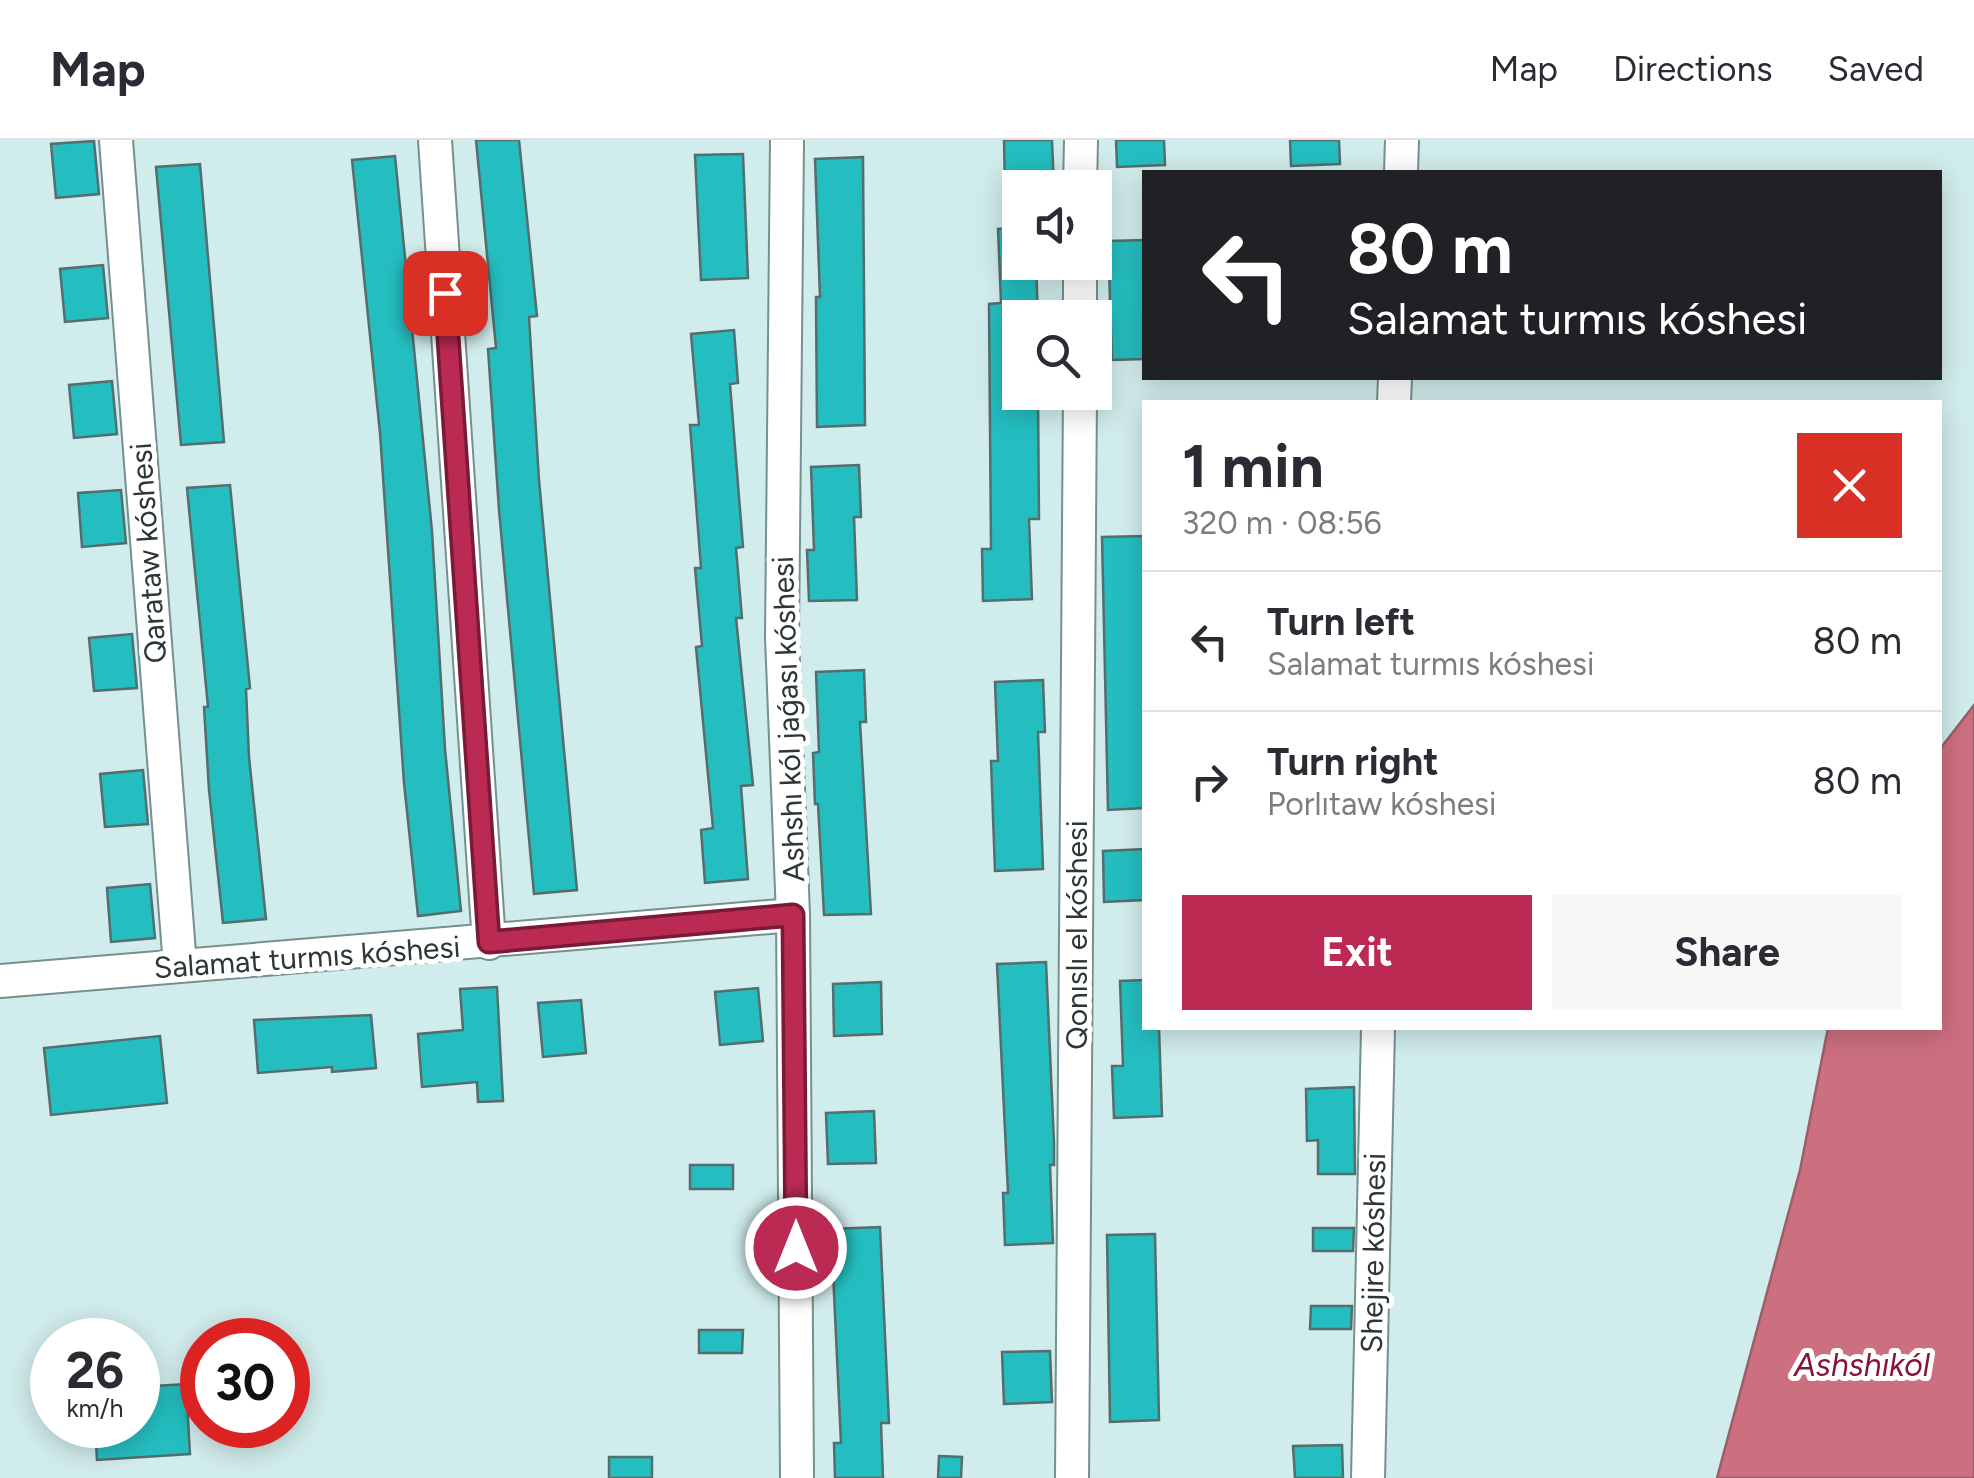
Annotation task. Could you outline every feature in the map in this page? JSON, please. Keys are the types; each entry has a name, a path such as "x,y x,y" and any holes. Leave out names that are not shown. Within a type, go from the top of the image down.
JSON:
{"street":[{"name":"Qarataw kóshesi","path":"116,140 180,966"},
{"path":"435,140 489,942"},
{"name":"Ashshı kól jaǵası kóshesi","path":"787,140 782,637 793,915 797,1478"},
{"path":"1080,170 1081,140"},
{"path":"1401,170 1402,140"},
{"name":"Qonıslı el kóshesi","path":"1072,1478 1080,410"},
{"name":"Salamat turmıs kóshesi","path":"0,980 793,915"},
{"name":"Shejire kóshesi","path":"1368,1478 1378,1030"}],"water":[{"name":"Ashshıkól","path":"1974,705 1974,1478 1717,1478 1800,1170 1828,1030 1942,1030 1942,746"}],"building":[{"path":"476,140 519,140 537,316 529,317 539,480 577,890 534,894 499,510 488,349 496,348"},
{"path":"1004,140 1052,140 1053,170 1005,170"},
{"path":"1116,140 1164,140 1165,165 1117,167"},
{"path":"1290,140 1339,140 1340,164 1291,166"},
{"path":"94,141 99,194 56,198 51,144"},
{"path":"743,154 748,278 701,280 695,155"},
{"path":"395,156 432,531 445,749 461,911 418,916 404,783 380,433 352,160"},
{"path":"863,157 865,425 817,427 816,297 820,297 815,159"},
{"path":"200,164 224,442 181,445 156,167"},
{"path":"998,229 1002,229 1002,280 1037,280 1037,300 1002,300 1002,410 1038,410 1039,519 1029,519 1032,599 983,601 982,549 991,549 989,304 1001,303"},
{"path":"1142,240 1142,359 1112,360 1112,241"},
{"path":"103,265 108,318 65,322 60,269"},
{"path":"734,330 738,383 730,384 743,547 736,548 742,618 736,618 753,785 741,786 748,879 705,883 701,830 713,828 696,647 702,646 695,568 701,568 690,425 699,425 691,334"},
{"path":"112,381 117,434 74,438 69,385"},
{"path":"859,465 861,517 854,517 857,600 809,601 807,550 814,550 811,467"},
{"path":"230,485 250,688 246,689 249,757 266,919 223,923 187,488"},
{"path":"121,490 126,543 82,547 78,493"},
{"path":"1142,536 1142,808 1108,810 1102,537"},
{"path":"132,634 137,688 94,691 89,638"},
{"path":"864,670 866,722 860,722 871,914 824,915 813,753 819,752 816,672"},
{"path":"1043,680 1045,732 1038,732 1043,869 995,871 991,761 998,761 995,682"},
{"path":"143,770 148,824 105,827 100,774"},
{"path":"1142,849 1142,900 1104,902 1103,851"},
{"path":"150,884 155,938 111,942 107,888"},
{"path":"1046,962 1054,1143 1054,1165 1050,1165 1053,1243 1005,1245 1003,1193 1008,1193 997,964"},
{"path":"1142,980 1142,1030 1159,1030 1162,1116 1114,1118 1112,1066 1123,1066 1120,981"},
{"path":"881,982 882,1034 834,1036 833,984"},
{"path":"497,987 503,1101 478,1102 477,1082 422,1087 418,1034 463,1030 460,989"},
{"path":"758,988 763,1041 720,1045 715,992"},
{"path":"581,1000 586,1053 543,1057 538,1003"},
{"path":"371,1015 376,1068 258,1073 254,1020"},
{"path":"160,1036 167,1103 51,1115 44,1048"},
{"path":"1354,1087 1355,1174 1318,1174 1318,1140 1307,1141 1306,1089"},
{"path":"874,1111 876,1163 828,1164 826,1113"},
{"path":"690,1165 733,1165 733,1189 690,1189"},
{"path":"880,1227 889,1423 881,1423 883,1478 835,1478 834,1443 841,1443 831,1229"},
{"path":"1313,1228 1354,1228 1353,1251 1313,1251"},
{"path":"1155,1234 1159,1420 1110,1422 1107,1235"},
{"path":"1311,1306 1352,1306 1351,1329 1310,1329"},
{"path":"699,1330 743,1330 742,1353 699,1353"},
{"path":"1050,1351 1052,1402 1004,1404 1002,1352"},
{"path":"180,1384 180,1448 190,1448 190,1454 97,1460 96,1448 160,1448 160,1386"},
{"path":"1342,1445 1343,1478 1295,1478 1293,1446"},
{"path":"939,1456 962,1457 961,1478 938,1478"},
{"path":"609,1457 652,1457 652,1478 609,1478"}],"route":[{"path":"445,293 489,942 793,915 796,1248"}]}
